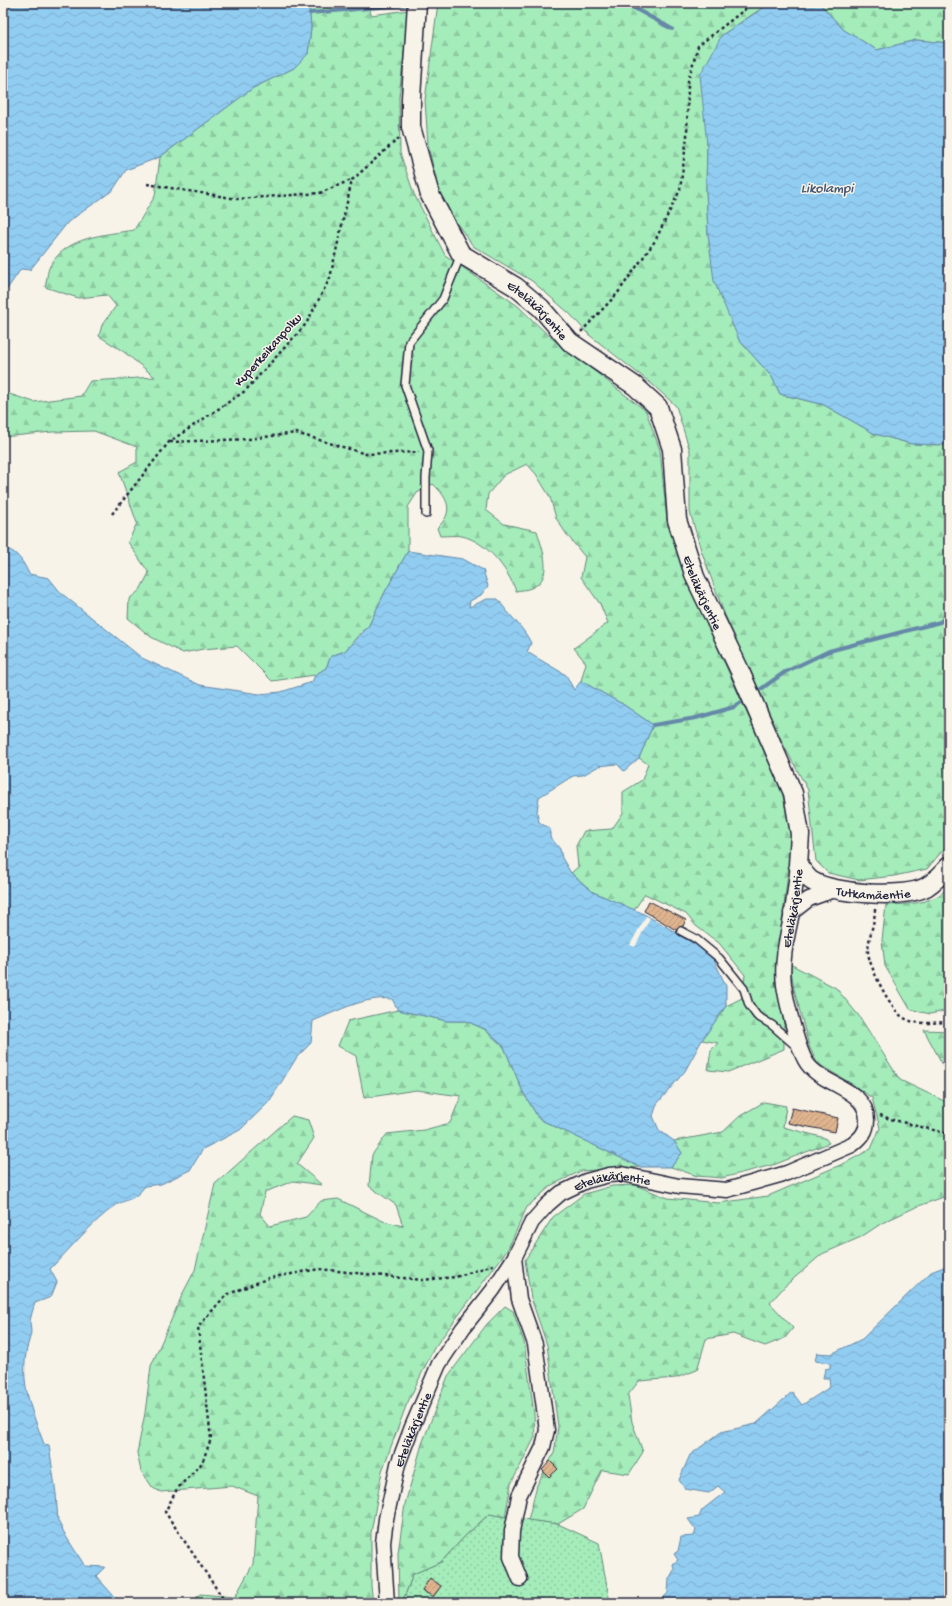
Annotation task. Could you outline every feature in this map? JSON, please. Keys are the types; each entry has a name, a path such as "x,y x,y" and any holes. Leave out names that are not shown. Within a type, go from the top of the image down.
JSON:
{"street":[{"path":"417,3 411,98 411,127 430,195 461,254"},
{"name":"Eteläkärjentie","path":"387,1603 383,1543 386,1519 398,1464 412,1427 439,1364 463,1328 493,1290 514,1258 532,1222 547,1205 562,1193 586,1181 609,1175 622,1174 679,1186 727,1190 787,1173 852,1145 861,1138 867,1128 865,1108 851,1094 826,1080 810,1068 800,1049 787,1002 784,984 784,947 798,865 800,834 793,793 739,670 695,577 677,520 672,449 658,407 635,386 570,342 541,308 516,287 461,254"},
{"name":"Tutkamäentie","path":"798,865 811,881 834,890 876,893 908,892 926,887 949,866"},
{"path":"791,913 809,899 834,890"},
{"path":"514,1258 519,1300 535,1344 547,1430 543,1447 520,1496 512,1531 511,1557 520,1579"}],"lane":[{"path":"426,514 428,451 405,385 409,342 443,299 461,254"},
{"path":"682,931 696,939 719,958 744,989 749,1005 756,1016 772,1025 800,1049"}],"path":[{"path":"570,342 617,294 655,241 680,190 687,136 688,81 698,46 754,3"},
{"path":"147,184 237,199 320,193 352,180 411,127"},
{"name":"Kuperkeikanpolku","path":"112,514 169,442 245,391 306,324 330,278 352,180"},
{"path":"169,442 249,439 296,433 366,454 428,451"},
{"path":"876,893 875,917 868,952 872,966 892,1004 903,1018 919,1023 949,1022"},
{"path":"865,1108 890,1120 949,1134"},
{"path":"226,1603 165,1512 177,1490 202,1463 211,1439 198,1327 226,1294 269,1278 319,1270 422,1280 456,1277 514,1258"}],"green space":[{"path":"309,3 369,3 371,15 409,10 399,97 400,153 414,194 445,255 518,306 549,336 646,411 660,450 667,521 690,586 782,791 792,839 776,973 784,1024 784,1049 728,1072 708,1070 711,1050 718,1043 702,1040 726,1006 742,998 745,975 719,943 696,926 686,914 645,894 634,910 593,892 571,873 578,867 576,846 584,831 612,829 623,813 623,792 642,780 648,764 639,758 653,725 624,705 581,681 586,663 574,648 608,623 600,604 581,577 585,557 567,535 556,518 550,497 536,474 527,464 504,475 488,494 486,510 504,524 537,531 545,562 543,578 538,584 529,589 516,591 502,565 480,544 462,536 440,536 437,528 443,522 448,511 446,500 433,484 417,493 408,507 408,551 385,592 368,627 362,631 345,651 331,656 326,668 315,675 272,681 237,646 203,649 183,653 151,637 128,618 129,599 140,590 149,573 128,542 137,523 119,472 137,462 137,447 94,431 52,432 3,437 3,392 34,402 81,396 90,381 155,377 124,352 99,336 102,325 116,306 107,295 78,298 45,287 49,268 57,256 66,248 76,243 99,236 134,230 155,196 160,157 253,88 294,68 308,54 311,27"},
{"path":"438,3 773,3 765,6 722,35 707,145 706,188 708,234 739,340 772,377 780,394 824,405 875,434 912,444 949,444 949,843 927,869 894,876 859,880 828,873 816,861 808,790 783,744 724,613 701,550 690,512 690,451 676,406 653,385 588,334 570,314 532,281 473,246 441,201 428,145 425,100"},
{"path":"819,3 949,3 949,43 916,40 877,50 844,30"},
{"path":"949,886 949,1010 930,1014 910,1009 885,966 882,940 886,905 912,904 928,900 936,897"},
{"path":"790,964 836,988 859,1016 900,1080 944,1101 949,1101 949,1195 916,1207 882,1223 861,1237 822,1254 784,1287 770,1303 793,1328 785,1338 765,1346 733,1334 706,1339 697,1370 676,1378 639,1381 628,1395 632,1422 643,1452 629,1474 602,1470 583,1509 558,1524 528,1520 537,1485 554,1453 558,1427 547,1345 531,1298 525,1260 553,1217 584,1194 612,1186 635,1185 668,1198 718,1203 768,1196 845,1163 871,1149 880,1128 872,1098 817,1063 809,1046 794,989"},
{"path":"398,1010 447,1021 466,1021 484,1029 504,1047 523,1092 539,1119 640,1167 581,1171 552,1185 527,1207 508,1249 434,1348 406,1406 382,1471 371,1533 371,1586 373,1603 241,1603 235,1597 253,1564 258,1496 232,1486 161,1492 153,1488 141,1471 137,1453 145,1413 151,1366 183,1293 195,1270 215,1184 292,1116 308,1120 314,1138 297,1164 322,1185 293,1181 265,1192 260,1214 270,1226 306,1217 321,1201 338,1199 383,1221 403,1226 396,1205 369,1186 372,1155 387,1134 424,1130 450,1123 461,1096 416,1090 364,1098 356,1056 338,1046 348,1021"},
{"path":"924,1030 949,1031 949,1068 944,1067"},
{"path":"764,1102 786,1106 783,1127 825,1138 829,1143 776,1164 722,1178 697,1176 671,1167 682,1153 674,1141 723,1132 740,1116"},
{"path":"505,1306 513,1311 524,1342 534,1413 535,1437 511,1484 505,1517 489,1514 465,1536 441,1562 413,1574 402,1603 399,1603 398,1553 405,1504 422,1444 448,1376 487,1324"},
{"path":"489,1514 558,1524 599,1543 609,1597 607,1603 402,1603 413,1574 441,1562 465,1536"},
{"path":"200,1594 235,1597 241,1603 191,1603"}],"water":[{"path":"3,3 309,3 311,27 308,54 294,68 253,88 160,157 126,170 113,190 68,222 30,270 21,269 3,295"},
{"name":"Likolampi","path":"773,3 819,3 844,30 877,50 916,40 949,43 949,444 912,444 875,434 824,405 780,394 772,377 739,340 714,281 708,234 706,188 707,145 700,75 722,35"},
{"path":"3,548 16,554 22,561 29,574 49,578 61,593 142,658 200,685 259,694 281,692 312,682 315,675 326,668 331,656 345,651 368,627 385,592 408,551 463,559 483,570 488,586 481,595 470,601 469,607 487,599 498,599 528,637 531,643 527,652 566,675 574,690 581,681 624,705 653,725 639,758 624,771 617,764 599,766 583,775 573,776 539,797 537,812 539,822 550,829 550,837 560,849 562,858 571,873 593,892 642,913 693,942 714,960 726,986 726,1006 702,1040 685,1071 657,1104 653,1116 659,1130 674,1141 682,1153 671,1167 640,1167 539,1119 523,1092 504,1047 485,1029 466,1021 447,1021 398,1010 392,999 372,1000 352,1005 313,1021 311,1043 297,1057 269,1102 240,1130 203,1149 190,1170 161,1184 145,1186 134,1197 115,1206 81,1236 50,1269 57,1282 51,1297 35,1303 30,1321 31,1333 26,1352 25,1379 30,1404 44,1444 49,1445 58,1521 85,1566 105,1567 96,1576 120,1603 3,1603"},
{"path":"949,1265 949,1603 658,1603 668,1593 669,1579 674,1570 673,1564 678,1560 674,1554 678,1551 681,1537 694,1536 696,1530 688,1519 699,1517 702,1510 725,1492 718,1486 709,1493 685,1489 679,1480 690,1455 721,1432 756,1424 792,1392 802,1405 830,1387 829,1378 823,1378 825,1369 830,1368 830,1363 815,1361 817,1353 831,1354 862,1339 931,1272"}],"pier":[{"path":"646,916 650,918 635,947 630,945"}],"building":[{"path":"649,901 686,920 683,926 676,930 644,911"},
{"path":"792,1108 838,1118 835,1132 788,1123"},
{"path":"550,1461 558,1469 549,1477 542,1470"},
{"path":"430,1578 441,1586 433,1597 422,1590"}],"waterway":[{"path":"625,3 672,29"},
{"path":"638,3 638,10"},
{"path":"310,13 404,5"},
{"path":"761,689 785,672 829,651 940,622 949,614"},
{"path":"653,725 696,718 734,707 740,703"}]}
